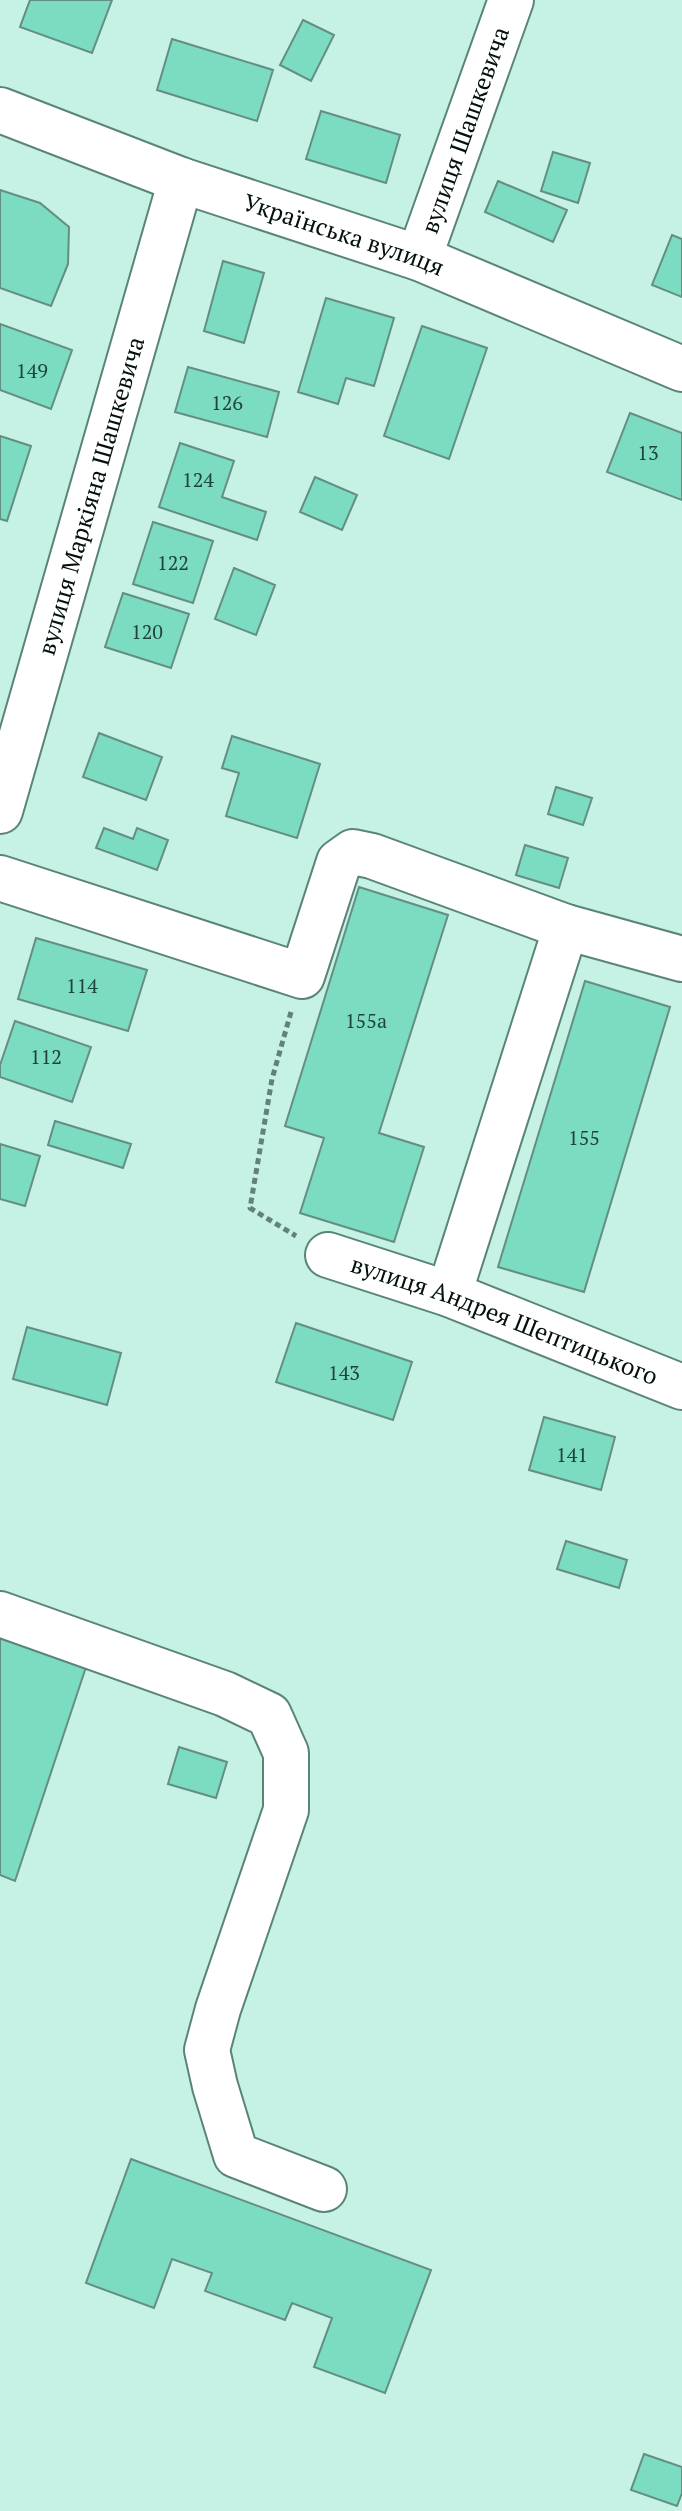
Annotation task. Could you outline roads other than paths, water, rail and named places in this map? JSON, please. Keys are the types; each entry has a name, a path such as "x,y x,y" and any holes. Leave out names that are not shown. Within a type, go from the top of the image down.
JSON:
{"street":[{"name":"вулиця Шашкевича","path":"419,258 511,0"},
{"name":"Українська вулиця","path":"0,110 181,180 419,258 682,369"},
{"name":"вулиця Маркіяна Шашкевича","path":"0,811 181,180"},
{"path":"0,878 302,976 339,862 353,852 372,856 566,927 682,959"},
{"path":"449,1294 566,927"},
{"name":"вулиця Андрея Шептицького","path":"328,1255 449,1294 682,1387"},
{"path":"0,1614 225,1694 269,1715 286,1753 286,1810 207,2050 236,2155 324,2189"}]}
